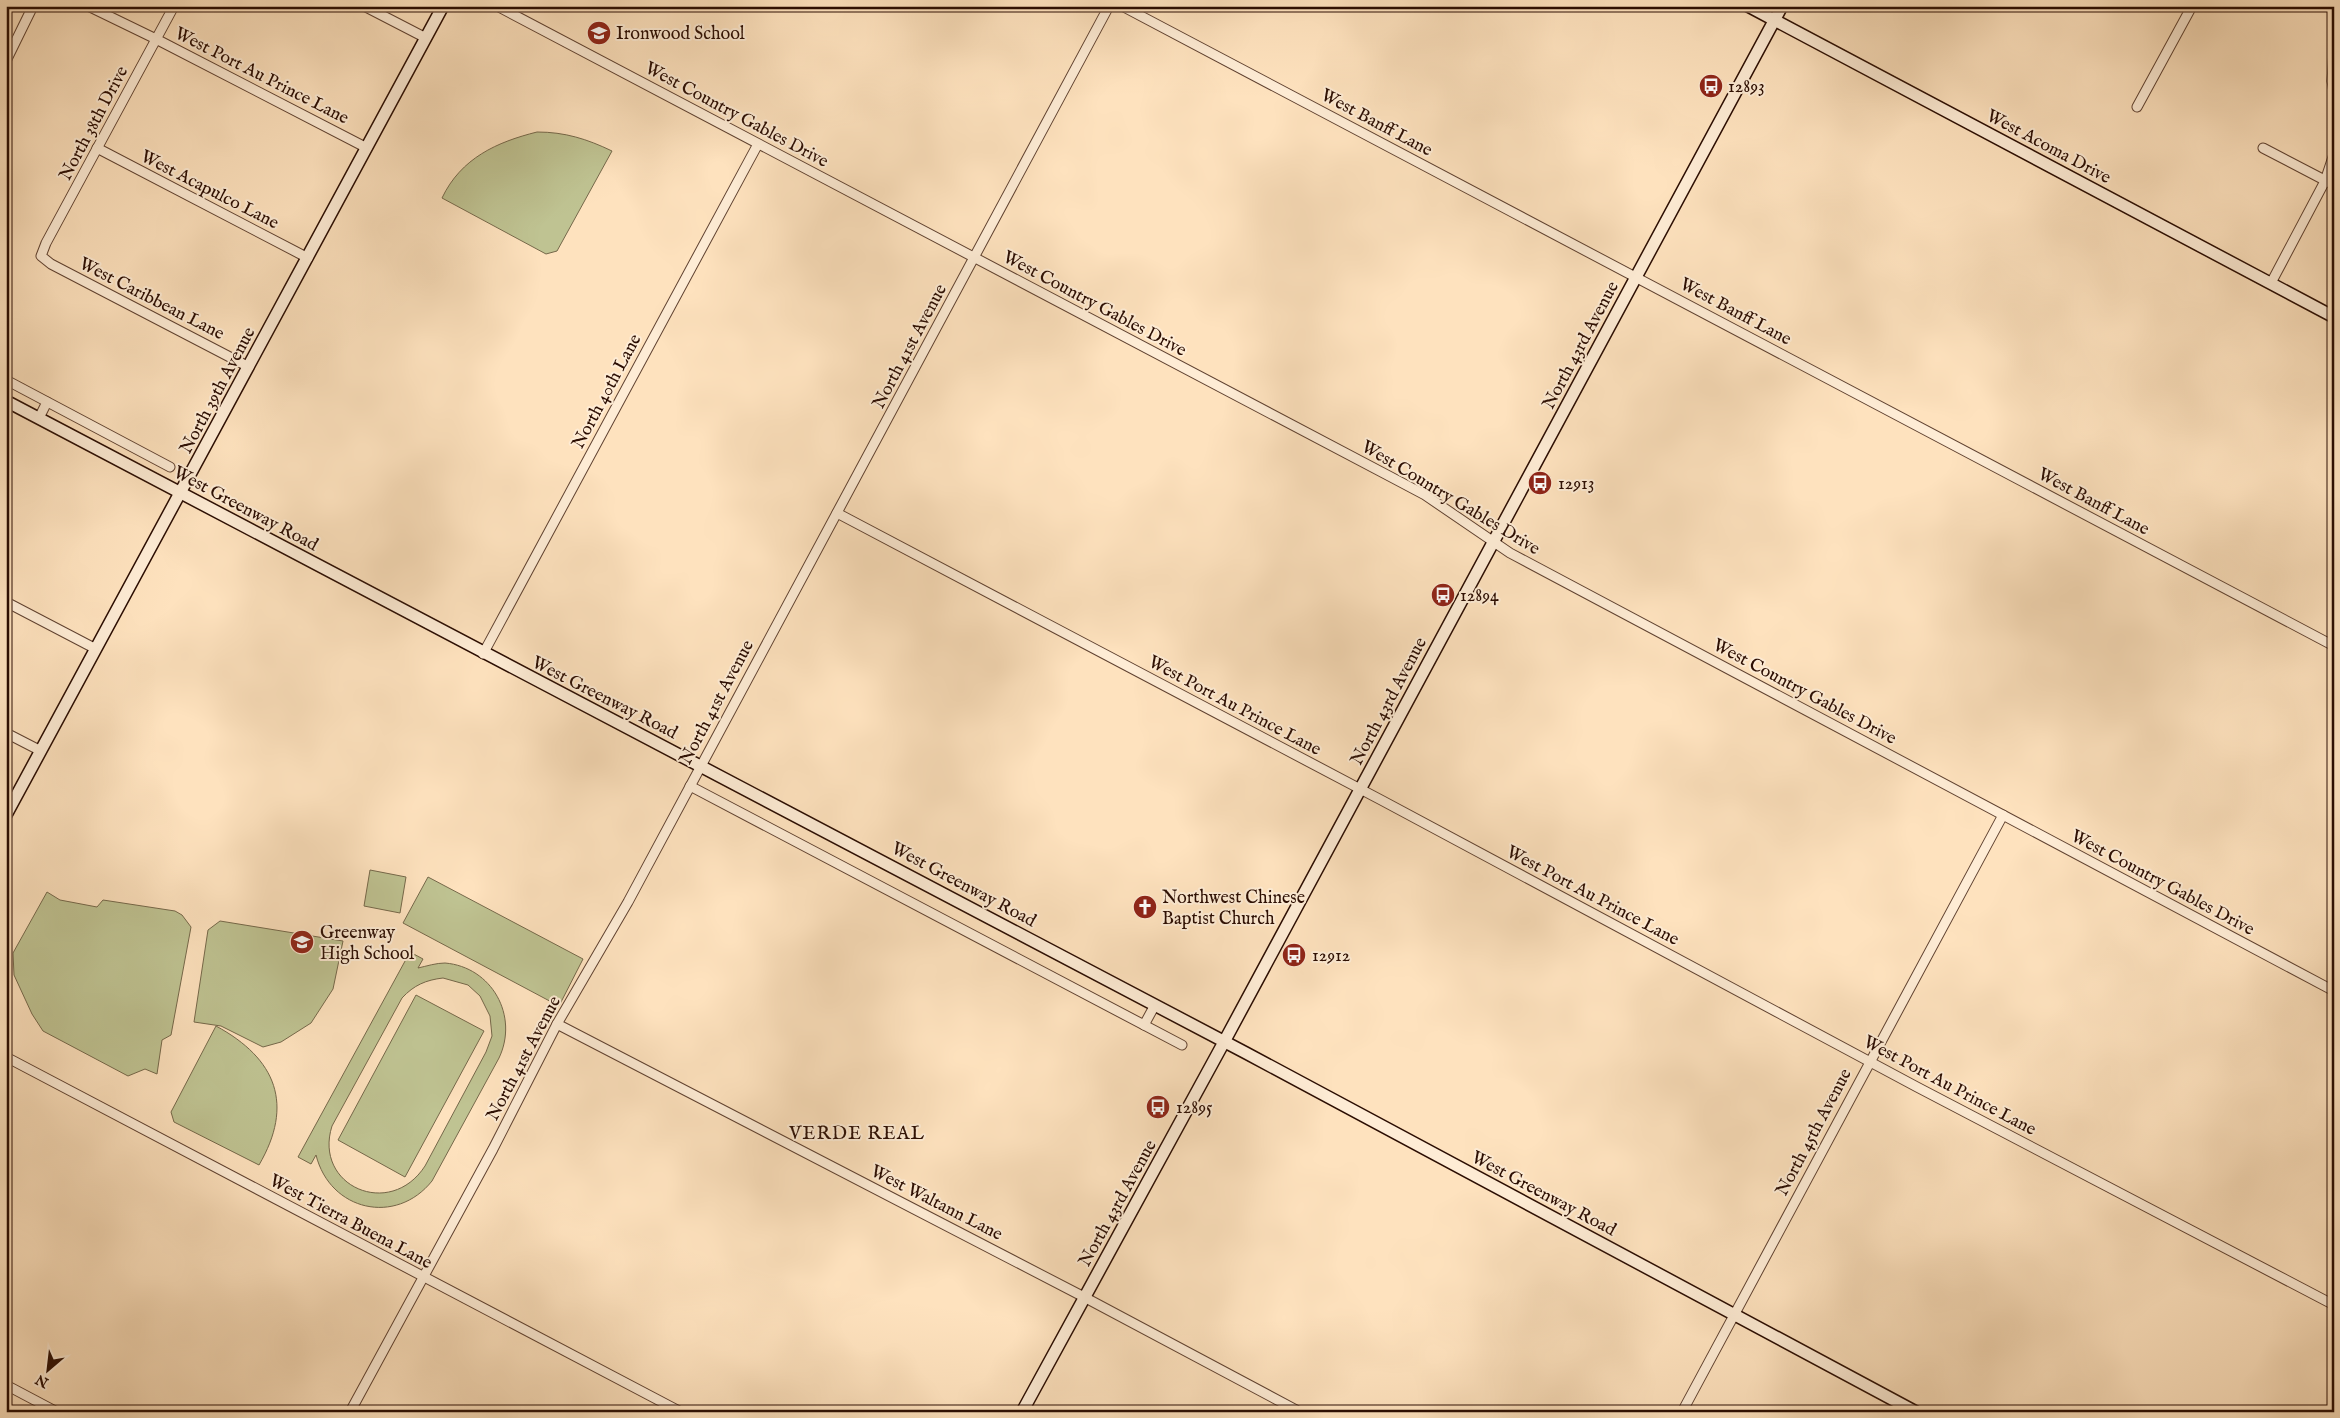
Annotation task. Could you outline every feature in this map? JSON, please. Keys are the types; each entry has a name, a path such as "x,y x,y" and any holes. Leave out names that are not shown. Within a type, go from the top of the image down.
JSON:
{"main road":[{"name":"North 39th Avenue","path":"6,815 443,6"},
{"name":"West Acoma Drive","path":"1748,6 2334,317"},
{"name":"North 43rd Avenue","path":"1022,1412 1361,789 1782,6"},
{"name":"West Greenway Road","path":"6,402 1155,1005 1916,1412"}],"street":[{"path":"6,61 33,6"},
{"name":"West Port Au Prince Lane","path":"88,6 367,148"},
{"name":"North 38th Drive","path":"42,256 46,243 174,6"},
{"path":"364,6 426,38"},
{"name":"West Country Gables Drive","path":"497,6 1391,477 1425,496 1519,558 2334,990"},
{"name":"North 41st Avenue","path":"350,1412 494,1148 557,1024 628,902 1109,6"},
{"name":"West Banff Lane","path":"1122,6 2334,646"},
{"path":"2137,107 2192,6"},
{"path":"2334,50 2332,70 2334,92"},
{"path":"2322,70 2332,70"},
{"name":"North 40th Lane","path":"483,654 758,144"},
{"name":"West Acapulco Lane","path":"97,148 308,258"},
{"path":"2263,148 2330,183"},
{"path":"2271,283 2330,183 2334,154"},
{"name":"West Caribbean Lane","path":"42,256 51,264 249,367"},
{"name":"West Greenway Road","path":"6,380 170,467"},
{"path":"39,418 47,402"},
{"name":"West Port Au Prince Lane","path":"837,513 1361,789 1917,1087 2334,1305"},
{"path":"6,602 96,649"},
{"path":"6,733 40,751"},
{"path":"690,786 1182,1045"},
{"name":"North 45th Avenue","path":"1682,1412 2003,815"},
{"path":"1144,1025 1155,1005"},
{"name":"West Waltann Lane","path":"557,1024 1084,1297 1300,1412"},
{"name":"West Tierra Buena Lane","path":"6,1057 682,1412"},
{"path":"6,1385 57,1412"}],"green space":[{"path":"537,132 557,133 576,137 612,151 557,251 546,254 442,198 459,172 470,162 494,147"},
{"path":"370,870 406,877 400,913 364,906"},
{"path":"428,877 583,959 559,1006 403,923"},
{"path":"47,892 60,900 97,907 103,900 175,911 182,915 191,927 171,1035 162,1040 157,1074 145,1069 128,1076 43,1031 32,1014 14,975 13,953"},
{"path":"220,921 343,941 333,989 311,1023 281,1042 263,1047 221,1026 194,1022 208,930"},
{"path":"410,952 423,959 418,968 445,963 462,967 476,974 488,984 497,996 506,1026 499,1058 432,1181 417,1195 401,1204 383,1207 366,1206 349,1200 335,1189 324,1174 316,1155 311,1164 298,1157","holes":["443,978 468,985 480,996 490,1016 492,1036 486,1052 425,1166 410,1182 393,1191 375,1193 358,1189 344,1179 334,1165 329,1147 332,1126 402,998 416,986 437,979"]},
{"path":"416,995 484,1031 405,1177 338,1140"},
{"path":"216,1026 237,1039 253,1053 266,1069 274,1085 277,1103 276,1123 270,1143 259,1165 174,1122 171,1112"}],"place":[{"name":"Ironwood School","path":"599,33"},
{"name":"12893","path":"1711,86"},
{"name":"12913","path":"1540,483"},
{"name":"12894","path":"1443,595"},
{"name":"Northwest Chinese Baptist Church","path":"1145,907"},
{"name":"Greenway High School","path":"302,942"},
{"name":"12912","path":"1294,955"},
{"name":"12895","path":"1158,1107"}],"district":[{"name":"VERDE REAL","path":"857,1132"}]}
